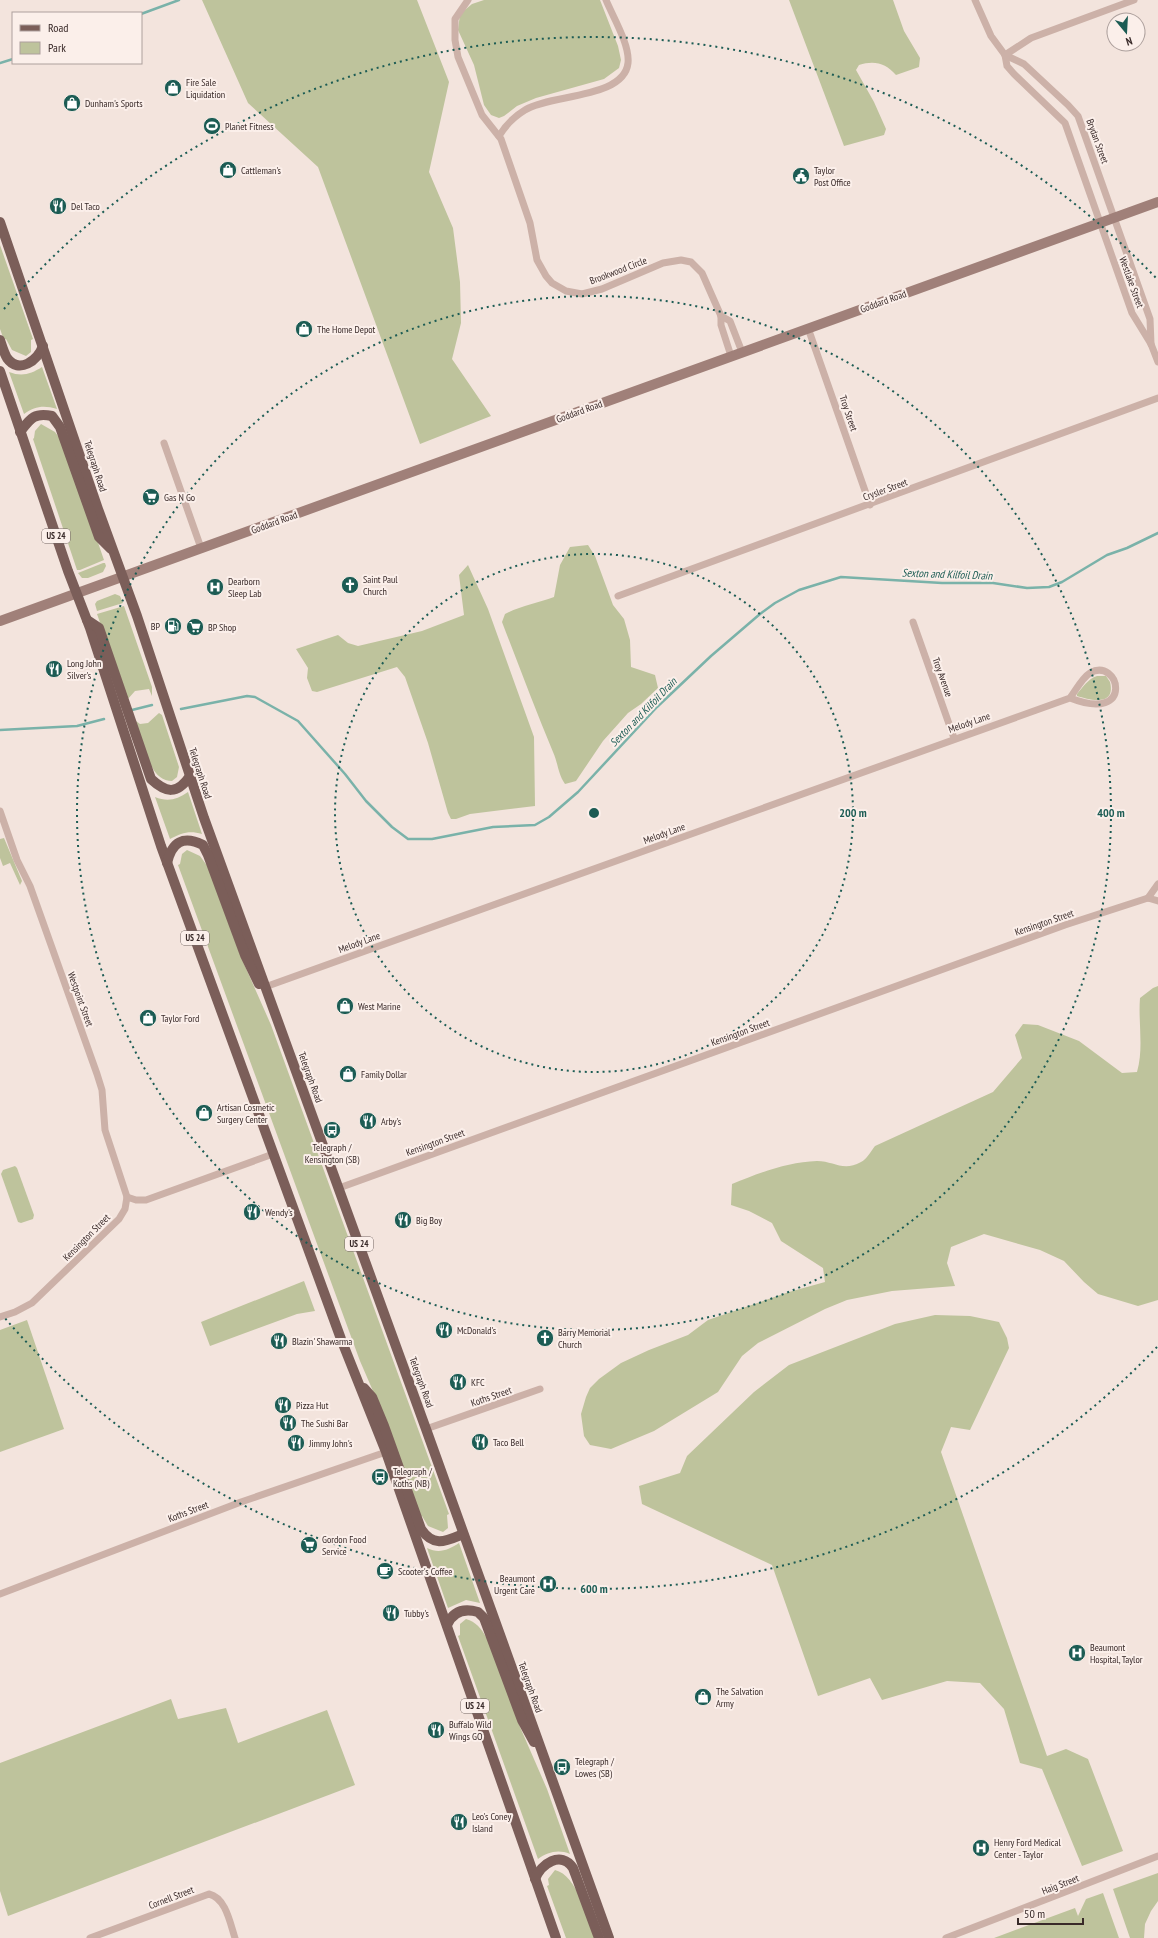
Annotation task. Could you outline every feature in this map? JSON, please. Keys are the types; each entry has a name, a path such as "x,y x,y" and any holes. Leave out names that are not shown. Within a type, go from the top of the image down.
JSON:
{"main road":[{"name":"Goddard Road","path":"0,621 1158,202"},
{"name":"Telegraph Road","path":"0,222 190,776 609,1938"},
{"path":"0,340 8,359 13,364 20,366 34,360 43,346"},
{"name":"US 24","path":"0,371 20,432 87,620 167,863 357,1379 386,1452 448,1625 556,1938"},
{"path":"20,432 32,418 37,415 52,416 60,427 99,537 112,550"},
{"path":"87,620 99,628 151,779 162,788 169,790 178,788 185,783 190,776"},
{"path":"167,863 171,850 181,842 187,840 203,845 247,960 274,1009"},
{"path":"357,1379 372,1397 421,1529 427,1537 438,1542 464,1534"},
{"path":"448,1625 454,1614 465,1610 478,1612 484,1618 528,1734 542,1751"},
{"path":"535,1879 541,1868 550,1861 562,1860 571,1865 599,1938"}],"street":[{"name":"Brookwood Circle","path":"468,0 455,19 455,40 458,56 482,115 499,136 530,224 537,260 546,276 552,283 566,291 582,294 602,289 663,263 681,260 687,261 696,266 702,273 721,316 721,325 731,356"},
{"path":"499,136 504,128 524,110 548,100 602,90 620,80 628,64 625,43 606,0"},
{"name":"Brydan Street","path":"975,0 991,36 1005,54 1008,66 1014,74 1065,123 1101,223"},
{"path":"1005,54 1031,38 1134,0"},
{"name":"Brydan Street","path":"1005,54 1024,64 1078,116 1114,218"},
{"name":"Westlake Street","path":"1114,218 1150,319 1158,362"},
{"name":"Westlake Street","path":"1101,223 1132,313 1155,343"},
{"name":"Brookwood Circle","path":"721,316 730,320 742,352"},
{"name":"Troy Street","path":"808,328 870,505"},
{"name":"Crysler Street","path":"618,596 870,505 1158,398"},
{"path":"164,443 201,548"},
{"name":"Troy Avenue","path":"912,622 954,738"},
{"path":"1100,670 1106,671 1113,678 1116,689 1115,696 1111,700 1095,705 1086,704 1070,698 1089,674 1100,670"},
{"name":"Melody Lane","path":"265,987 954,738 1070,698"},
{"name":"Westpoint Street","path":"0,811 18,860 30,886 97,1074 102,1090 105,1130 127,1197"},
{"path":"1158,884 1148,898 1158,901"},
{"name":"Kensington Street","path":"339,1188 1065,925 1148,898"},
{"path":"127,1197 136,1200 146,1200 274,1154"},
{"name":"Kensington Street","path":"0,1317 25,1307 46,1291 119,1219 125,1209 127,1197"},
{"name":"Koths Street","path":"426,1429 540,1389"},
{"name":"Koths Street","path":"0,1594 241,1502 386,1452"},
{"name":"Haig Street","path":"946,1938 1158,1856"},
{"name":"Cornell Street","path":"90,1938 209,1894 216,1896 222,1902 235,1938"}],"green space":[{"path":"202,0 417,0 449,82 429,172 453,228 460,282 461,323 452,359 491,416 420,444 318,167 248,103"},
{"path":"484,0 600,0 618,46 621,60 619,68 604,79 536,98 517,106 499,118 491,115 484,105 474,65 458,30 460,14 472,4"},
{"path":"789,0 893,0 904,31 920,58 919,67 896,75 884,65 875,63 859,65 856,70 874,102 886,129 884,135 844,146"},
{"path":"0,245 33,339 31,340 31,352 26,356 12,350 6,339 4,340 0,329"},
{"path":"42,367 57,409 40,407 32,409 24,414 9,372 14,374 26,374"},
{"path":"41,424 55,432 64,444 104,560 80,570 77,570 33,439 35,431"},
{"path":"588,545 595,556 613,605 624,619 630,640 631,667 655,675 658,688 641,704 628,713 603,741 576,781 565,784 502,622 505,614 511,611 554,597 560,565 570,547"},
{"path":"105,563 106,566 103,572 88,578 82,578 78,573"},
{"path":"468,565 488,609 534,737 535,806 470,814 456,819 451,819 428,743 405,677 397,667 317,692 312,691 307,678 308,668 296,649 338,635 348,643 358,646 422,631 464,615 459,575"},
{"path":"115,594 120,596 123,603 97,611 95,604 97,601"},
{"path":"124,606 152,687 152,696 149,689 135,691 127,700 97,614"},
{"path":"1097,676 1106,676 1110,682 1111,690 1106,698 1095,700 1077,696 1077,694 1091,679"},
{"path":"159,713 162,715 179,767 177,777 172,781 160,777 152,767 150,767 136,721 140,724 148,723"},
{"path":"188,792 202,834 193,832 186,833 170,839 155,797 168,800 180,797"},
{"path":"4,838 22,881 20,885 10,863 3,866 0,858 0,839"},
{"path":"187,850 200,856 208,867 241,957 271,1025 449,1514 447,1515 448,1528 443,1532 428,1526 422,1516 420,1516 389,1428 360,1361 178,865 180,864 182,854"},
{"path":"1158,986 1158,1300 1138,1306 1098,1294 1064,1261 1040,1250 984,1234 951,1247 947,1263 955,1286 892,1291 847,1300 825,1309 758,1343 742,1356 718,1392 654,1431 611,1449 590,1445 584,1436 581,1414 586,1397 590,1388 599,1379 621,1363 688,1335 708,1320 789,1292 825,1282 823,1268 781,1241 772,1223 749,1211 731,1205 732,1184 763,1172 795,1163 823,1161 844,1166 855,1165 865,1159 875,1146 993,1092 1022,1058 1015,1035 1023,1024 1038,1025 1079,1041 1122,1073 1137,1072 1140,1054 1140,998"},
{"path":"15,1166 34,1215 33,1219 21,1223 18,1222 1,1174 3,1170"},
{"path":"304,1281 315,1311 297,1314 210,1346 201,1322"},
{"path":"935,1315 970,1316 999,1322 1007,1338 1009,1348 970,1430 951,1427 941,1452 1047,1756 1066,1749 1088,1759 1123,1851 1082,1866 1042,1769 1020,1763 1004,1709 980,1683 947,1681 882,1700 870,1678 818,1696 772,1565 642,1504 639,1486 680,1473 687,1456 754,1392 789,1365 895,1324"},
{"path":"27,1320 64,1429 0,1452 0,1330"},
{"path":"459,1543 480,1603 466,1600 448,1608 427,1548 439,1551 451,1548"},
{"path":"466,1619 470,1620 480,1628 486,1637 488,1636 520,1727 547,1789 570,1854 566,1852 553,1852 538,1859 458,1636 460,1635 460,1624"},
{"path":"171,1699 178,1719 226,1708 238,1743 327,1710 355,1785 8,1916 0,1891 0,1763"},
{"path":"555,1870 570,1880 581,1899 595,1938 566,1938 547,1886 549,1885 548,1879"},
{"path":"1158,1873 1158,1901 1145,1924 1144,1938 1130,1938 1113,1889"},
{"path":"1103,1893 1119,1938 994,1938 1075,1908 1078,1916 1086,1899"}],"waterway":[{"path":"142,14 179,0"},
{"path":"0,63 12,59"},
{"name":"Sexton and Kilfoil Drain","path":"181,709 247,696 255,697 298,721 345,774 366,801 392,827 408,839 432,839 493,827 535,825 549,817 578,792 657,707 711,656 760,614 775,603 799,590 841,577 942,583 993,583 1027,588 1049,587 1062,582 1107,555 1127,548 1158,533"},
{"name":"Sexton and Kilfoil Drain","path":"132,710 152,705"},
{"name":"Sexton and Kilfoil Drain","path":"0,730 77,726 104,719"}],"place":[{"name":"Fire Sale Liquidation","path":"173,88"},
{"name":"Dunham's Sports","path":"72,103"},
{"name":"Planet Fitness","path":"212,126"},
{"name":"Cattleman's","path":"228,170"},
{"name":"Taylor Post Office","path":"801,176"},
{"name":"Del Taco","path":"58,206"},
{"name":"The Home Depot","path":"304,329"},
{"name":"Gas N Go","path":"151,497"},
{"name":"Saint Paul Church","path":"350,585"},
{"name":"Dearborn Sleep Lab","path":"215,587"},
{"name":"BP","path":"173,626"},
{"name":"BP Shop","path":"195,627"},
{"name":"Long John Silver's","path":"54,669"},
{"name":"West Marine","path":"345,1006"},
{"name":"Taylor Ford","path":"148,1018"},
{"name":"Family Dollar","path":"348,1074"},
{"name":"Artisan Cosmetic Surgery Center","path":"204,1113"},
{"name":"Arby's","path":"368,1121"},
{"name":"Telegraph / Kensington (SB)","path":"332,1130"},
{"name":"Wendy's","path":"252,1212"},
{"name":"Big Boy","path":"403,1220"},
{"name":"McDonald's","path":"444,1330"},
{"name":"Barry Memorial Church","path":"545,1338"},
{"name":"Blazin' Shawarma","path":"279,1341"},
{"name":"KFC","path":"458,1382"},
{"name":"Pizza Hut","path":"283,1405"},
{"name":"The Sushi Bar","path":"288,1423"},
{"name":"Taco Bell","path":"480,1442"},
{"name":"Jimmy John's","path":"296,1443"},
{"name":"Telegraph / Koths (NB)","path":"380,1477"},
{"name":"Gordon Food Service","path":"309,1545"},
{"name":"Scooter's Coffee","path":"385,1571"},
{"name":"Beaumont Urgent Care","path":"548,1584"},
{"name":"Tubby's","path":"391,1613"},
{"name":"Beaumont Hospital, Taylor","path":"1077,1653"},
{"name":"The Salvation Army","path":"703,1697"},
{"name":"Buffalo Wild Wings GO","path":"436,1730"},
{"name":"Telegraph / Lowes (SB)","path":"562,1767"},
{"name":"Leo's Coney Island","path":"459,1822"},
{"name":"Henry Ford Medical Center - Taylor","path":"981,1848"}]}
